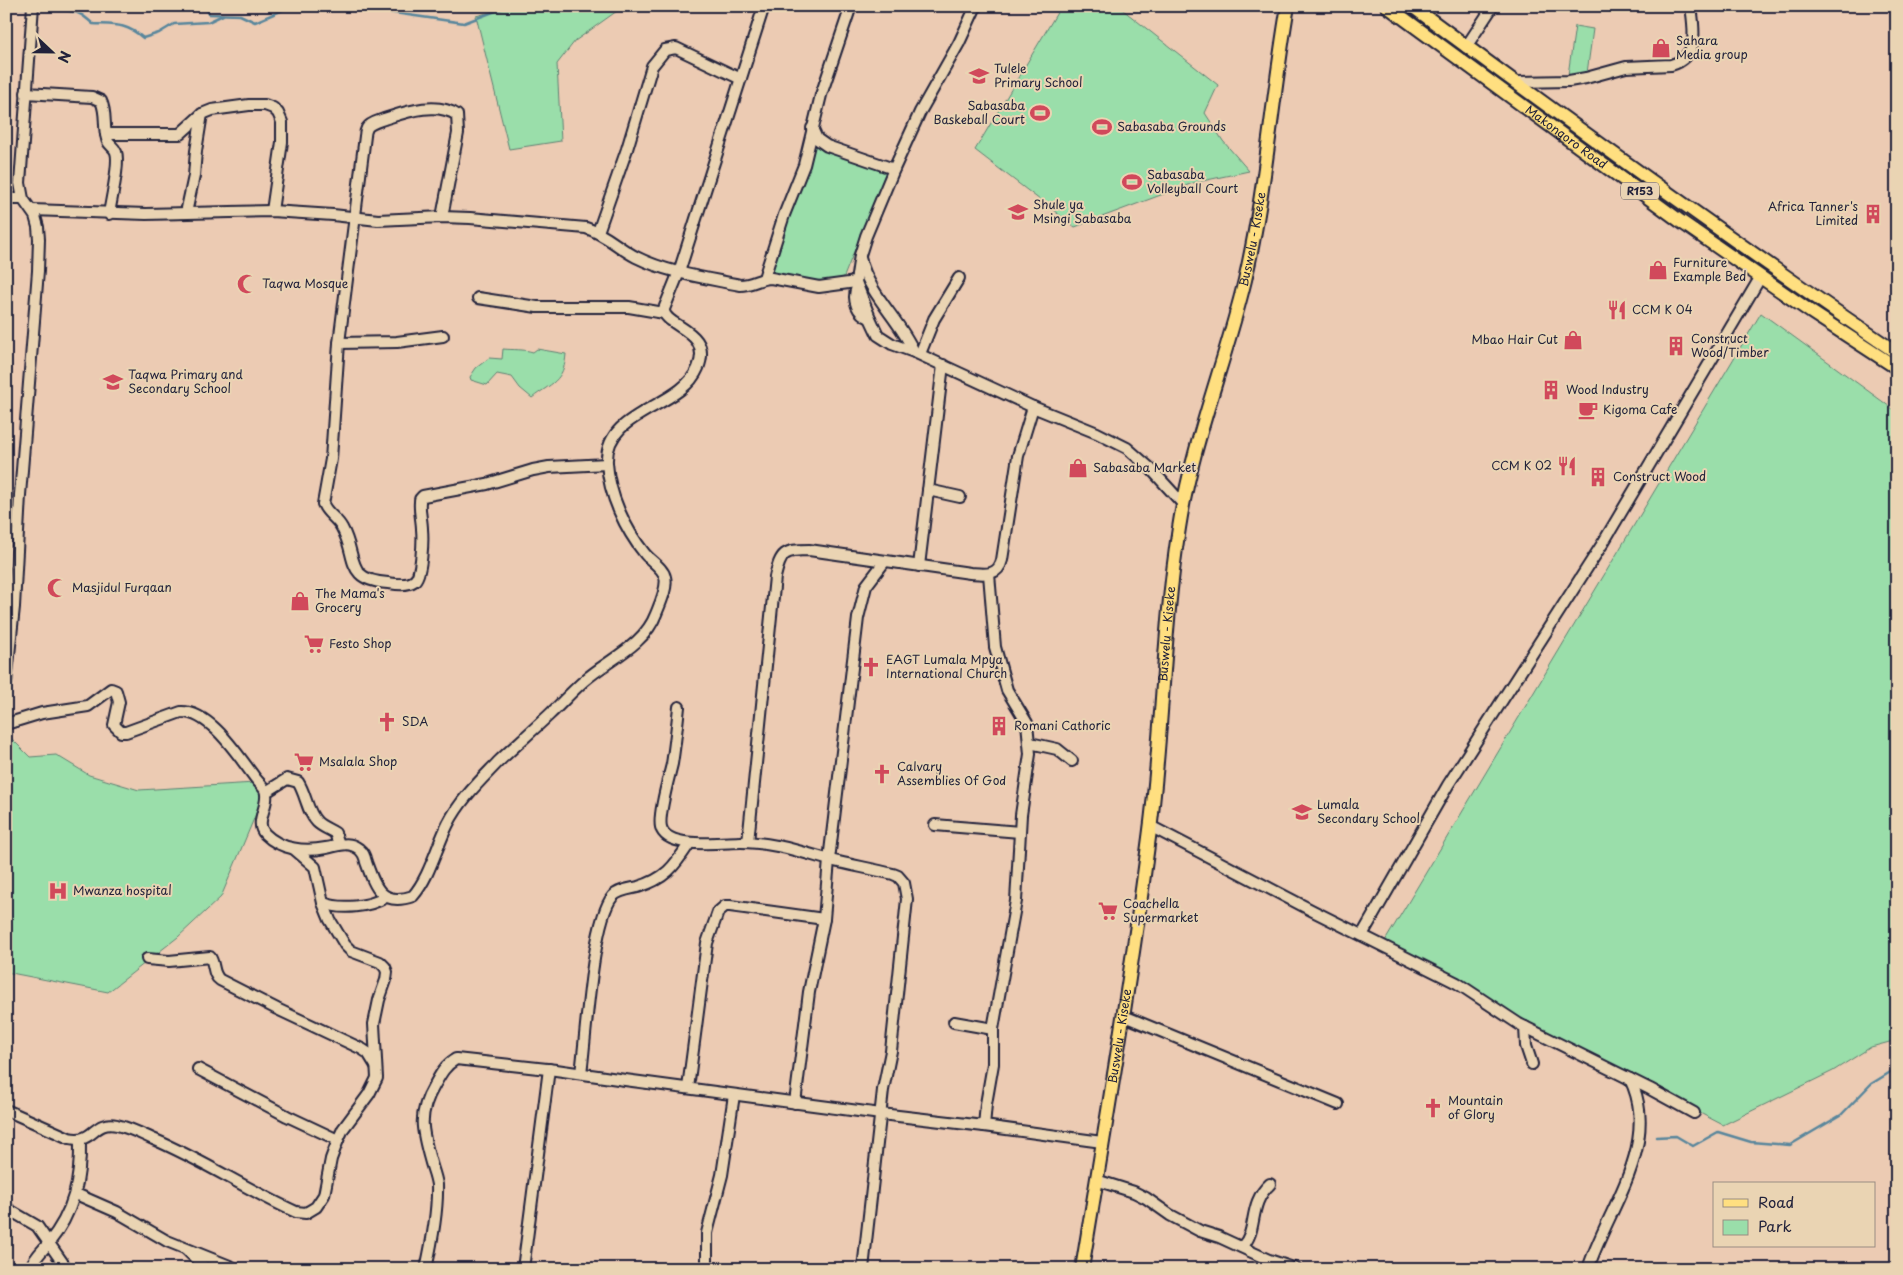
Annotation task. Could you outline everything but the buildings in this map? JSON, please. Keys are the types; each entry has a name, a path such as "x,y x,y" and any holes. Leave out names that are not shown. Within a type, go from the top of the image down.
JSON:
{"main road":[{"name":"Buswelu - Kiseke","path":"1082,1269 1124,1016 1150,826 1168,613 1183,504 1202,426 1234,321 1253,246 1288,6"},
{"name":"Makongoro Road","path":"1387,6 1760,278 1897,368"},
{"name":"Makongoro Road","path":"1412,6 1466,47 1776,269 1897,353"}],"street":[{"path":"6,684 10,607 38,271 38,227 32,210 20,192 20,170 33,6"},
{"path":"323,903 334,906 349,906 374,903 386,897 405,899 413,896 425,876 448,823 464,798 583,682 600,667 633,645 650,627 666,583 665,577 663,572 646,555 628,529 614,496 607,464 609,445 617,432 627,423 678,391 691,379 698,367 701,352 698,342 691,333 666,318 664,313 679,272 764,6"},
{"path":"764,278 784,215 804,165 824,86 852,6"},
{"path":"976,6 959,43 920,112 894,169 860,255 856,284 870,318 878,335 884,340 917,353 1127,448 1151,469 1183,504"},
{"path":"1466,47 1493,6"},
{"path":"1515,82 1569,81 1626,67 1672,65 1678,63 1686,59 1691,52 1693,41 1691,6"},
{"path":"598,232 627,149 647,80 652,66 661,54 665,50 676,48 741,79"},
{"path":"26,93 97,98 101,101 104,110 107,141 116,150 115,176 109,214"},
{"path":"106,134 180,134 202,114 212,110 248,105 273,108 278,113 282,122 282,142 272,212"},
{"path":"442,217 458,133 459,119 454,112 424,109 409,111 376,122 368,127 364,136 356,217 339,343 331,459 323,504 341,525 357,571 362,577 370,581 406,584 413,582 417,578 422,530 419,504 423,496 487,484 549,467 607,464"},
{"path":"186,213 194,176 202,114"},
{"path":"812,128 817,139 827,146 894,169"},
{"path":"6,199 23,199"},
{"path":"32,210 109,214 272,212 378,220 442,217 572,227 598,232 636,257 657,266 740,285 750,285 764,278 819,287 856,284"},
{"path":"860,255 869,282 883,306 907,336 917,353"},
{"path":"917,353 934,319 959,278"},
{"path":"1362,935 1448,785 1603,543 1760,278"},
{"path":"478,298 537,307 629,307 664,313"},
{"path":"339,343 397,342 443,336"},
{"path":"919,566 943,365"},
{"path":"748,842 775,576 782,556 791,550 810,550 989,574 996,571 1001,564 1018,456 1033,407"},
{"path":"928,490 960,497"},
{"path":"795,1103 809,992 824,919 852,661 862,598 866,586 885,561"},
{"path":"984,1126 993,1064 993,1029 1015,908 1020,832 1030,743 1027,723 1008,690 994,643 989,574"},
{"path":"6,724 42,712 88,706 108,690 114,689 118,695 119,702 114,720 114,725 118,730 126,732 181,712 188,712 206,722 227,740 266,792 261,819 263,832 270,838 294,849 316,867 323,903 330,920 345,945 351,951 380,962 387,972 374,1024 377,1078 343,1129 331,1159 324,1194 316,1206 306,1213 286,1207 190,1156 128,1128 105,1124 80,1140 69,1138 6,1110"},
{"path":"679,707 676,740 661,827 666,835 673,840 688,844 748,842 786,848 898,876 906,889 891,1052 881,1114 864,1269"},
{"path":"1030,743 1057,749 1072,761"},
{"path":"266,792 287,779 298,782 315,820 335,833 339,844"},
{"path":"935,825 1020,832"},
{"path":"1150,826 1252,880 1457,983 1524,1027 1694,1113"},
{"path":"294,849 328,848 339,844 346,844 360,849 376,888 386,897"},
{"path":"581,1073 598,937 607,907 614,895 653,881 666,874 675,865 688,844"},
{"path":"688,1088 707,943 718,912 725,906 730,906 824,919"},
{"path":"147,959 169,961 210,957 216,975 220,980 362,1049 368,1053 377,1067"},
{"path":"1124,1016 1338,1104"},
{"path":"954,1022 993,1029"},
{"path":"1524,1027 1526,1046 1532,1064"},
{"path":"426,1269 434,1228 437,1187 422,1122 423,1112 442,1072 449,1063 456,1060 463,1059 581,1073 734,1095 1102,1142"},
{"path":"198,1069 287,1116 338,1140"},
{"path":"523,1269 549,1069"},
{"path":"1588,1269 1594,1251 1618,1203 1632,1165 1638,1139 1639,1103 1630,1079"},
{"path":"707,1269 707,1233 722,1175 734,1095"},
{"path":"30,1269 38,1254 48,1244 66,1215 76,1194 79,1176 80,1140"},
{"path":"1096,1180 1134,1192 1153,1202 1170,1216 1187,1225 1269,1260 1296,1269"},
{"path":"1242,1247 1250,1234 1256,1202 1270,1184"},
{"path":"76,1194 117,1212 155,1235 236,1269"},
{"path":"6,1208 37,1226 48,1244 68,1269"},
{"path":"186,1249 206,1269"}],"green space":[{"path":"512,6 624,6 575,41 557,64 561,141 509,149 476,16"},
{"name":"Sabasaba Grounds","path":"1061,6 1118,6 1218,85 1205,113 1223,141 1249,171 1193,183 1075,227 975,150"},
{"path":"1575,26 1593,29 1587,73 1568,75"},
{"path":"813,140 888,167 841,284 764,275"},
{"path":"1761,313 1897,412 1897,1040 1871,1047 1833,1071 1723,1125 1524,1021 1385,941"},
{"path":"503,349 533,352 537,349 566,354 563,371 551,385 532,398 520,388 512,377 497,374 487,385 471,380 470,377 476,368 489,358 502,359"},
{"path":"10,737 30,757 56,755 89,775 139,790 255,783 263,797 221,897 178,937 108,992 6,972 6,769"}],"waterway":[{"path":"35,8 60,10 63,6"},
{"path":"205,6 209,14 240,15 255,22 292,6"},
{"path":"312,6 316,9 333,6"},
{"path":"378,6 387,12 464,23 509,6"},
{"path":"6,7 30,8"},
{"path":"60,10 78,13 93,24 126,27 143,38 159,33 174,24 208,22 223,15"},
{"path":"1656,1137 1676,1136 1693,1146 1718,1132 1751,1142 1790,1145 1841,1115 1871,1084 1897,1068"}],"place":[{"name":"Sahara Media group","path":"1661,48"},
{"name":"Tulele Primary School","path":"979,76"},
{"name":"Sabasaba Baskeball Court","path":"1040,113"},
{"name":"Sabasaba Grounds","path":"1102,127"},
{"name":"Sabasaba Volleyball Court","path":"1132,182"},
{"name":"Shule ya Msingi Sabasaba","path":"1018,212"},
{"name":"Africa Tanner's Limited","path":"1873,214"},
{"name":"Furniture Example Bed","path":"1658,270"},
{"name":"Taqwa Mosque","path":"247,284"},
{"name":"CCM K 04","path":"1617,310"},
{"name":"Mbao Hair Cut","path":"1573,340"},
{"name":"Construct Wood/Timber","path":"1676,346"},
{"name":"Taqwa Primary and Secondary School","path":"113,382"},
{"name":"Wood Industry","path":"1551,390"},
{"name":"Kigoma Cafe","path":"1588,410"},
{"name":"CCM K 02","path":"1567,466"},
{"name":"Sabasaba Market","path":"1078,468"},
{"name":"Construct Wood","path":"1598,477"},
{"name":"Masjidul Furqaan","path":"57,588"},
{"name":"The Mama's Grocery","path":"300,601"},
{"name":"Festo Shop","path":"314,644"},
{"name":"EAGT Lumala Mpya International Church","path":"871,667"},
{"name":"SDA","path":"387,722"},
{"name":"Romani Cathoric","path":"999,726"},
{"name":"Msalala Shop","path":"304,762"},
{"name":"Calvary Assemblies Of God","path":"882,774"},
{"name":"Lumala Secondary School","path":"1302,812"},
{"name":"Mwanza hospital","path":"58,891"},
{"name":"Coachella Supermarket","path":"1108,911"},
{"name":"Mountain of Glory","path":"1433,1108"}]}
